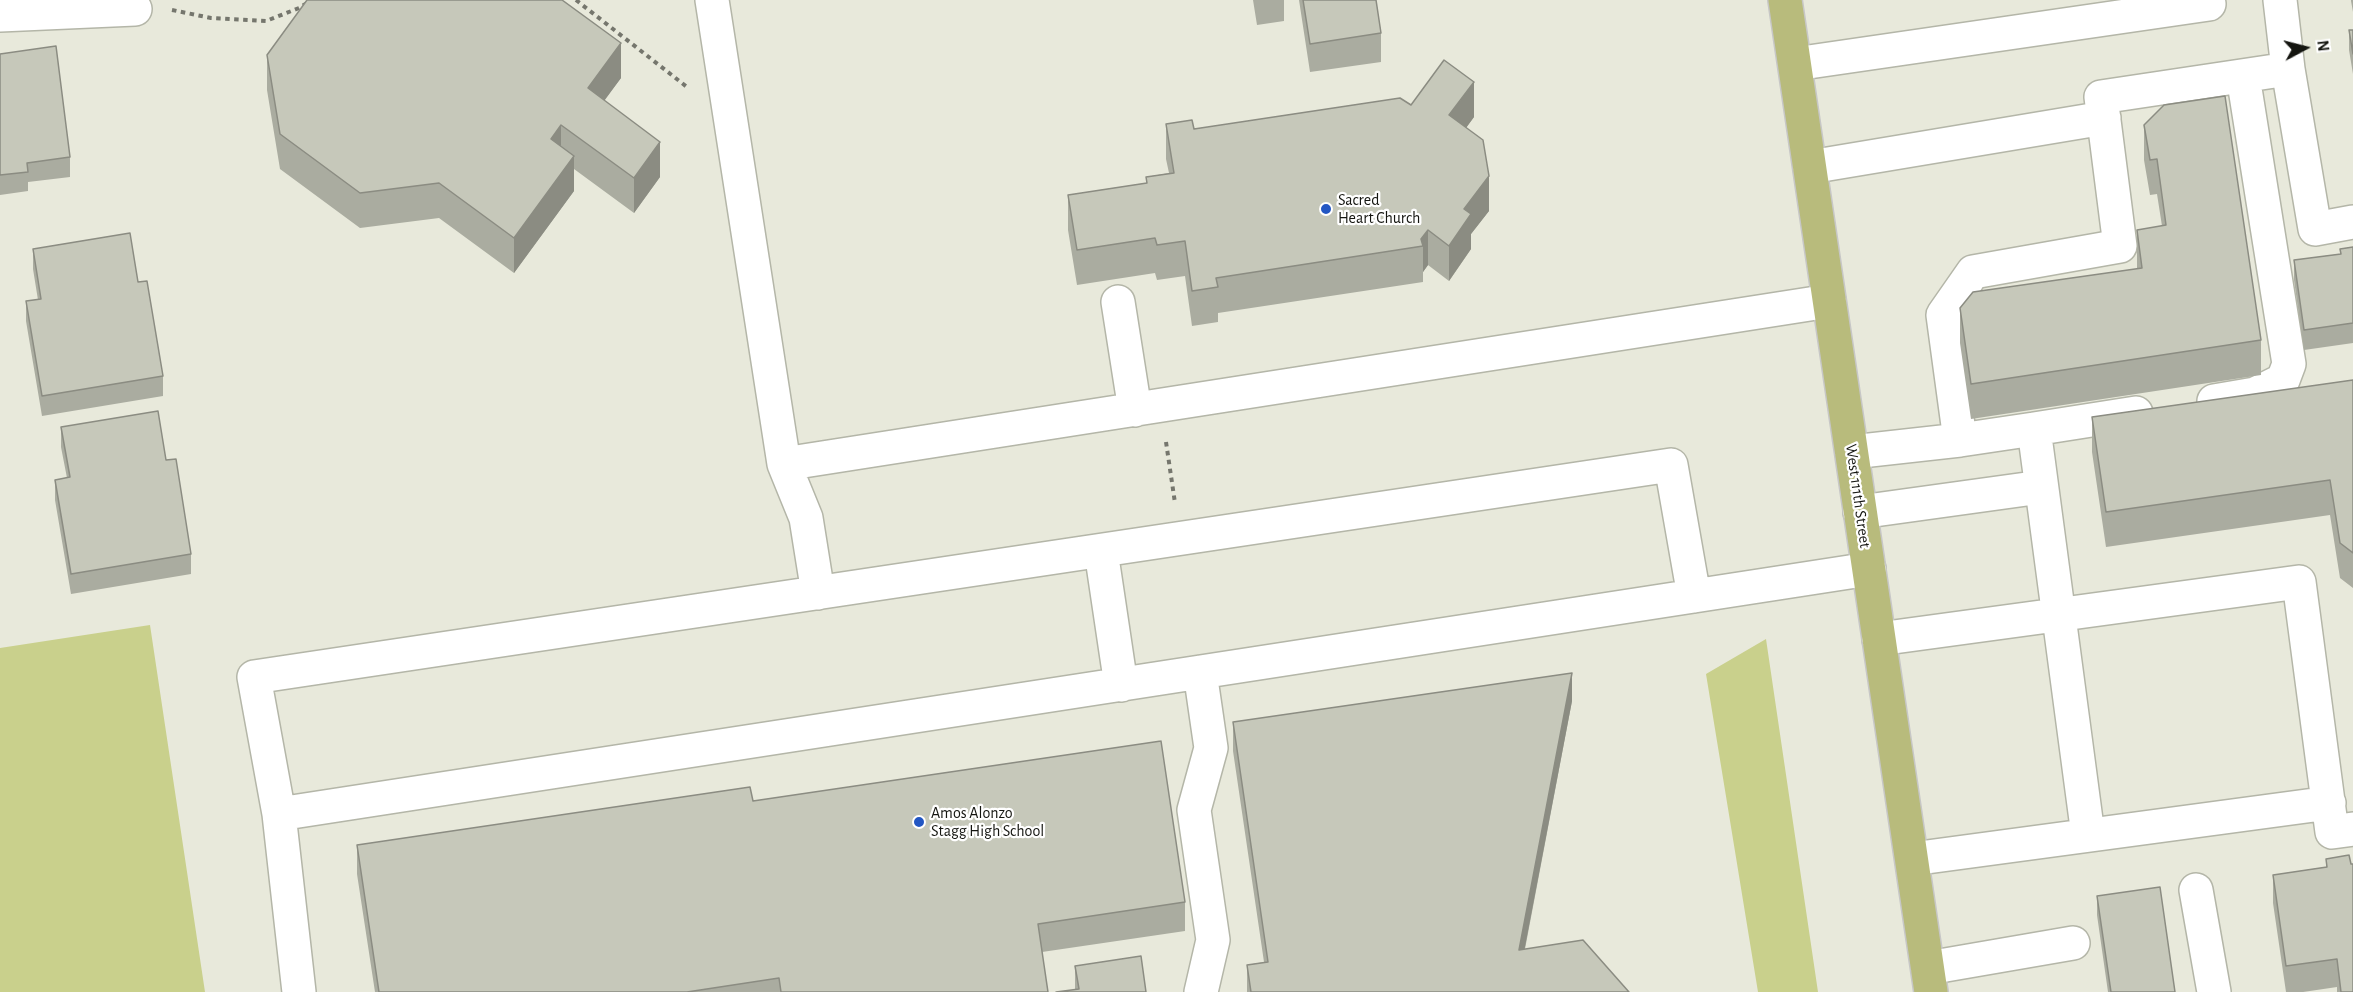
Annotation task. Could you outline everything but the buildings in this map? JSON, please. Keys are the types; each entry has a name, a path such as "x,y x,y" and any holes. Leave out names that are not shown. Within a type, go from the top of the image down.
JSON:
{"main road":[{"name":"West 111th Street","path":"1785,0 1929,980"}],"lane":[{"path":"712,0 784,464 806,518 818,593"},
{"path":"2280,0 2288,69 2315,229 2353,222"},
{"path":"1795,64 2209,4"},
{"path":"0,15 135,9"},
{"path":"1960,441 1943,315 1973,272 2120,246 2102,97 2288,69"},
{"path":"1852,452 1960,441 2255,394 2283,380 2289,364 2243,76"},
{"path":"1810,167 2104,118"},
{"path":"784,464 1829,301"},
{"path":"1118,302 1147,408"},
{"path":"2034,429 2088,835"},
{"path":"299,992 279,814 254,677 1671,465 1694,596"},
{"path":"1860,512 2041,487"},
{"path":"1101,550 1121,685"},
{"path":"279,814 1869,569"},
{"path":"1879,639 2299,582 2332,832 2353,829"},
{"path":"1200,672 1211,748 1194,810 1213,940 1201,992"},
{"path":"1912,859 2329,803"},
{"path":"2196,890 2214,992"},
{"path":"1929,980 2073,943"}],"path":[{"path":"135,9 182,10 212,18 266,21 299,8 312,0"},
{"path":"576,0 697,95"}],"green space":[{"path":"150,625 205,992 0,992 0,648"},
{"path":"1766,639 1818,992 1758,992 1706,674"}],"place":[{"name":"Sacred Heart Church","path":"1326,209"},
{"name":"Amos Alonzo Stagg High School","path":"919,822"}]}
